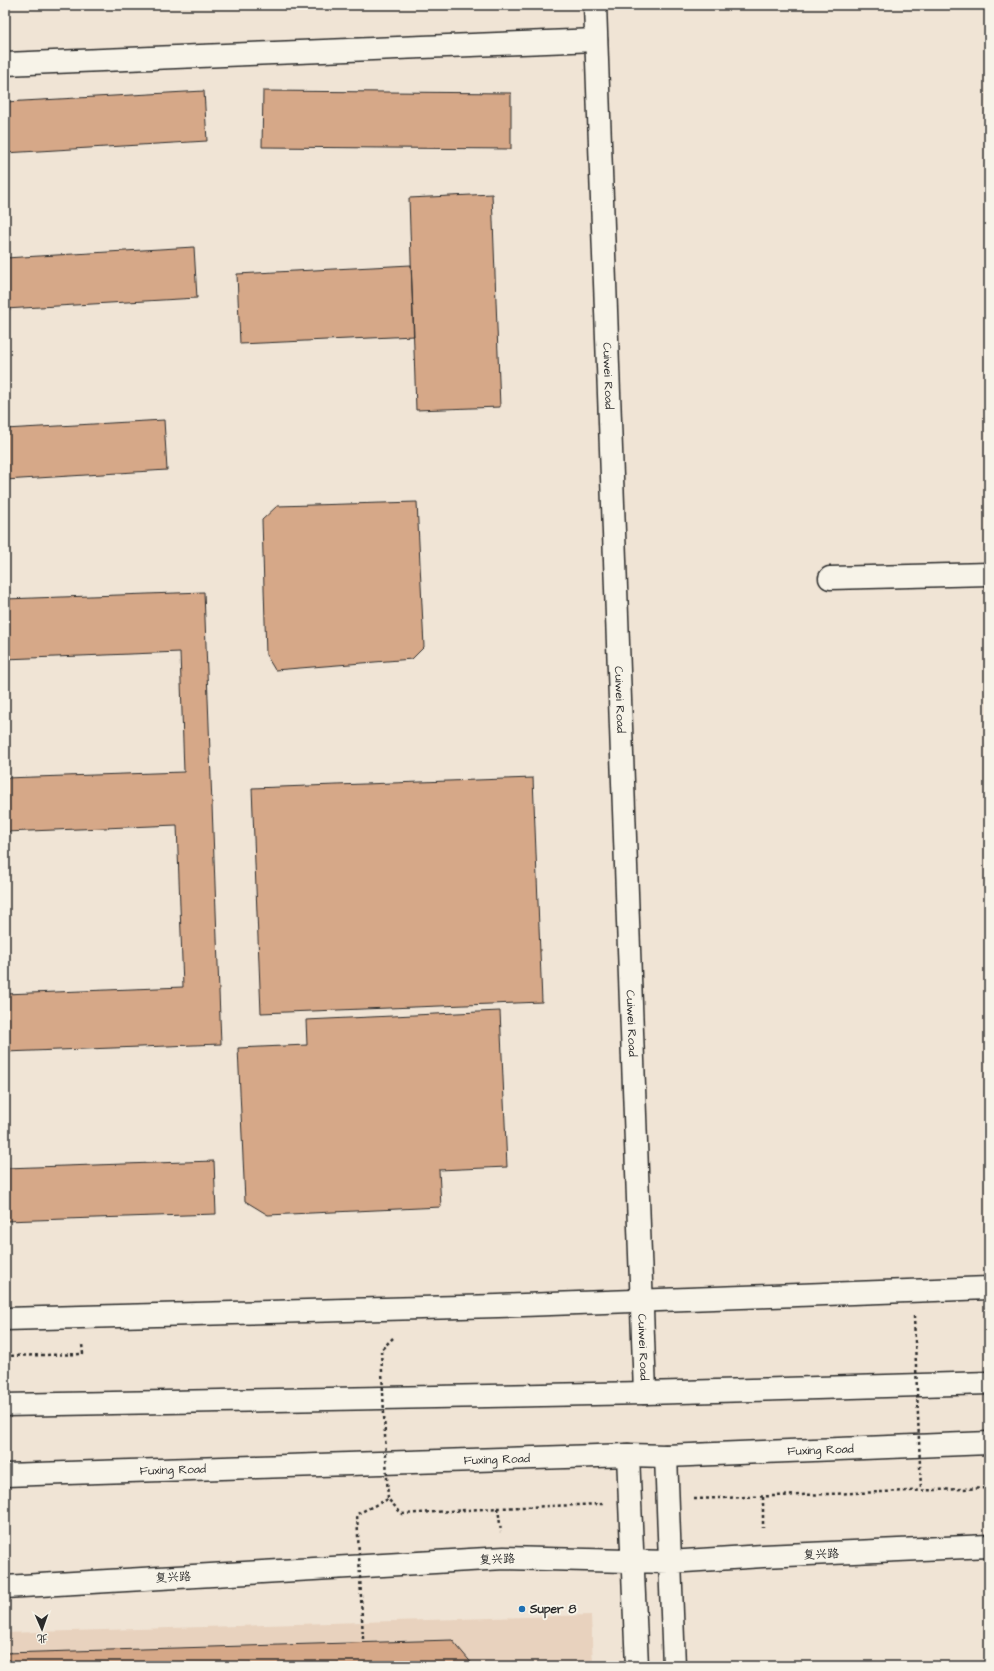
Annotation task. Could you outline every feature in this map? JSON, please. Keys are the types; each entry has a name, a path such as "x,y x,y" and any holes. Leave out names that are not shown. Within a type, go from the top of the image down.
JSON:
{"main road":[{"name":"Cuiwei Road","path":"595,5 645,1393"},
{"path":"5,64 596,40"},
{"path":"830,578 989,574"},
{"path":"5,1320 498,1306 989,1288"},
{"path":"5,1405 645,1393 989,1383"},
{"name":"Fuxing Road","path":"5,1475 628,1455 666,1456 989,1443"},
{"path":"628,1455 637,1666"},
{"path":"666,1456 674,1666"},
{"name":"复兴路","path":"5,1587 504,1558 669,1562 763,1556 989,1546"}],"path":[{"path":"914,1316 920,1490"},
{"path":"393,1338 381,1350 388,1499 402,1514 498,1508 630,1503"},
{"path":"5,1356 83,1354"},
{"path":"667,1501 989,1488"},
{"path":"363,1639 356,1514 388,1499"}],"shaded area":[{"path":"591,1615 593,1666 5,1666 5,1633"}],"building":[{"path":"204,91 207,141 5,153 5,102"},
{"path":"263,91 511,93 511,149 262,147"},
{"path":"492,194 500,407 416,410 409,198"},
{"path":"194,247 197,298 5,309 5,258"},
{"path":"411,265 414,336 240,344 237,274"},
{"path":"164,420 167,470 5,480 5,429"},
{"path":"417,502 424,647 412,659 275,670 266,655 262,520 277,506"},
{"path":"204,592 221,1044 5,1052 5,994 183,987 177,825 5,832 5,778 184,772 180,652 5,659 5,599"},
{"path":"533,778 542,1002 261,1013 252,788"},
{"path":"500,1011 507,1167 439,1170 441,1207 268,1215 245,1201 238,1048 307,1045 306,1020"},
{"path":"214,1161 216,1214 5,1221 5,1168"},
{"path":"452,1640 474,1666 5,1666 5,1653"}],"place":[{"name":"Super 8","path":"522,1609"}]}
